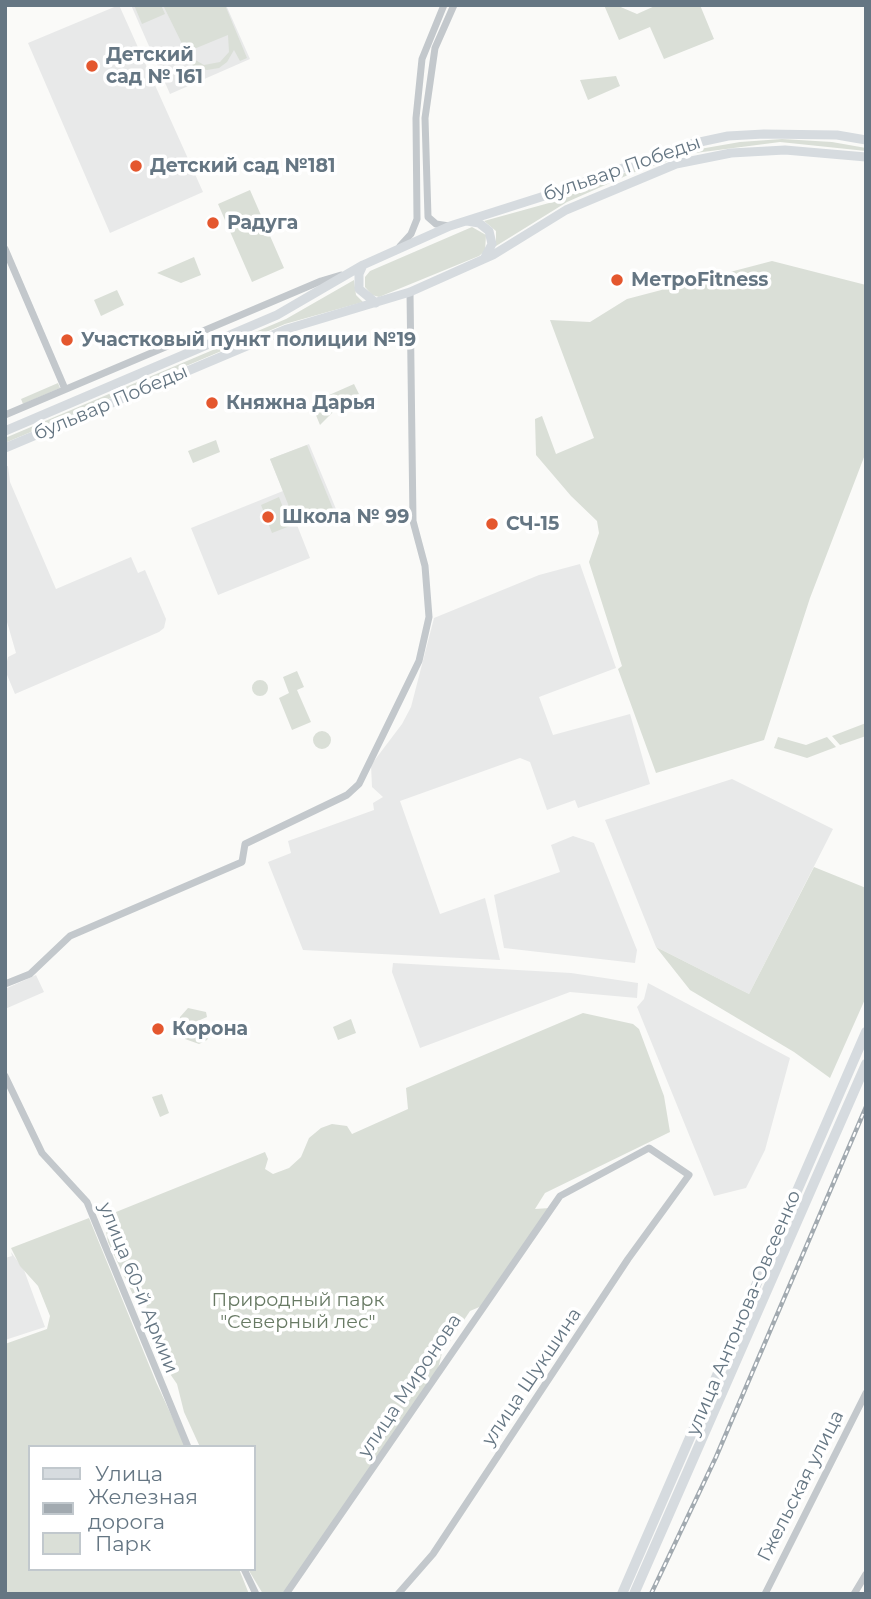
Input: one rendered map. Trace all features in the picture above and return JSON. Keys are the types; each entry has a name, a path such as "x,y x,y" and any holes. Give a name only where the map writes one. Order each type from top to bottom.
{"highway":[{"name":"улица Антонова-Овсеенко","path":"622,1594 866,1032"},
{"name":"улица Антонова-Овсеенко","path":"634,1594 866,1064"},
{"path":"753,1292 758,1298 764,1296"}],"main road":[{"name":"бульвар Победы","path":"5,430 277,316 363,265 450,226 560,191 685,145 728,136 764,134 837,135 866,140"},
{"name":"бульвар Победы","path":"5,448 287,329 410,292 483,260 566,210 676,164 731,153 785,150 866,157"},
{"path":"465,221 479,223 489,231 492,244 483,260"},
{"path":"363,265 359,274 359,289 376,303"}],"street":[{"path":"393,251 411,234 418,219 416,118 422,60 444,5"},
{"path":"450,226 436,224 428,217 425,118 435,48 454,5"},
{"path":"5,250 65,389"},
{"path":"5,415 321,281 348,273"},
{"path":"5,984 30,974 70,936 242,862 245,844 347,794 359,784 419,661 429,617 425,566 413,521 410,292"},
{"name":"улица 60-й Армии","path":"5,1076 42,1153 87,1202 187,1445"},
{"name":"улица Миронова","path":"286,1594 560,1196 649,1149 689,1175"},
{"name":"улица Шукшина","path":"398,1594 406,1581 433,1554 628,1259 689,1175"},
{"name":"Гжельская улица","path":"765,1594 866,1393"},
{"path":"245,1571 256,1594"},
{"path":"854,1594 862,1587 866,1574"}],"shaded area":[{"path":"119,5 203,192 110,233 28,43"},
{"path":"131,5 226,5 250,59 170,94"},
{"name":"Школа № 99","path":"309,444 336,509 297,525 310,558 218,595 191,528 283,491 270,459"},
{"path":"8,466 10,482 56,589 131,557 138,573 145,570 166,619 164,628 159,632 15,694 5,670 8,657 16,653 5,615 5,467"},
{"path":"580,564 616,668 539,697 553,735 630,714 650,784 578,808 575,800 547,810 530,762 520,758 400,801 440,914 485,898 500,960 303,950 268,862 291,853 288,841 374,810 373,803 383,797 372,787 371,765 402,724 411,707 434,618 539,575"},
{"path":"732,779 833,829 749,994 656,947 605,820"},
{"path":"573,836 594,843 637,950 635,963 504,948 494,895 560,872 551,845"},
{"path":"393,963 571,973 638,983 637,998 570,992 420,1048 392,972"},
{"path":"36,975 44,992 5,1009 5,989"},
{"path":"648,983 790,1058 765,1150 746,1188 714,1196 637,1007 644,999"},
{"path":"11,1252 24,1270 45,1327 5,1340 5,1258 12,1256"}],"green space":[{"path":"134,5 161,5 165,14 142,24"},
{"path":"163,5 225,5 247,58 240,61 234,50 227,62 219,68 207,70 193,66","holes":["228,35 229,52 220,62 204,65 192,58 189,51"]},
{"path":"604,5 616,5 637,14 657,5 700,5 714,39 664,59 650,27 619,40"},
{"path":"616,76 620,86 588,100 580,80"},
{"path":"782,139 832,142 866,148 866,151 780,142 695,153 637,171 567,202 496,246 496,231 484,221 549,203 636,168 694,150 740,142"},
{"path":"250,190 284,268 252,282 218,204"},
{"path":"472,227 486,235 485,251 479,256 379,297 372,295 365,287 365,277 370,271"},
{"path":"194,257 201,275 181,283 157,273"},
{"path":"772,261 866,285 866,452 810,598 764,740 656,773 618,669 622,666 589,562 599,533 597,521 571,496 536,455 535,419 542,416 556,454 594,438 550,320 590,322 627,299"},
{"path":"354,280 356,295 363,302 285,324 5,443 5,438 286,319"},
{"path":"117,290 124,305 101,316 94,300"},
{"path":"58,383 60,388 23,404 21,399"},
{"path":"354,384 359,394 344,401 320,425 311,403"},
{"path":"216,440 220,452 193,463 188,451"},
{"path":"307,445 333,509 296,524 270,459"},
{"path":"279,497 290,526 272,533 261,505"},
{"path":"297,671 304,687 297,690 311,722 292,730 279,698 289,693 283,677"},
{"path":"260,680 266,682 266,694 260,696 254,694 252,688 254,682"},
{"path":"866,723 866,736 840,745 832,736"},
{"path":"322,731 328,734 331,740 328,746 322,749 316,746 313,740 316,734"},
{"path":"778,737 806,745 827,737 836,747 807,758 774,748"},
{"path":"814,867 866,888 866,997 830,1078 794,1052 690,990 656,947 749,994"},
{"path":"188,1008 206,1012 207,1017 179,1029 180,1017"},
{"name":"Природный парк \"Северный лес\"","path":"583,1013 633,1024 639,1029 664,1096 670,1132 545,1193 535,1209 550,1208 484,1305 470,1311 442,1353 436,1377 286,1594 263,1594 249,1571 256,1571 256,1445 199,1445 184,1412 177,1384 166,1368 171,1365 168,1357 160,1361 144,1323 147,1304 135,1299 108,1242 105,1226 113,1219 111,1214 265,1152 268,1159 265,1169 273,1174 289,1168 301,1157 309,1138 321,1128 332,1124 347,1126 352,1134 408,1109 406,1088"},
{"path":"351,1019 356,1033 338,1040 333,1027"},
{"path":"209,1022 214,1028 207,1040 199,1044 185,1039 185,1032"},
{"path":"162,1094 169,1113 160,1117 152,1097"},
{"path":"89,1218 156,1382 185,1445 28,1445 28,1571 240,1571 249,1594 5,1594 5,1344 47,1329 50,1316 38,1286 20,1266 11,1248"}],"railway":[{"path":"651,1594 716,1457 866,1107"}],"place":[{"name":"Детский сад № 161","path":"92,66"},
{"name":"Детский сад №181","path":"136,166"},
{"name":"Радуга","path":"213,223"},
{"name":"МетроFitness","path":"617,280"},
{"name":"Участковый пункт полиции №19","path":"67,340"},
{"name":"Княжна Дарья","path":"212,403"},
{"name":"Школа № 99","path":"268,517"},
{"name":"СЧ-15","path":"492,524"},
{"name":"Корона","path":"158,1029"}]}
